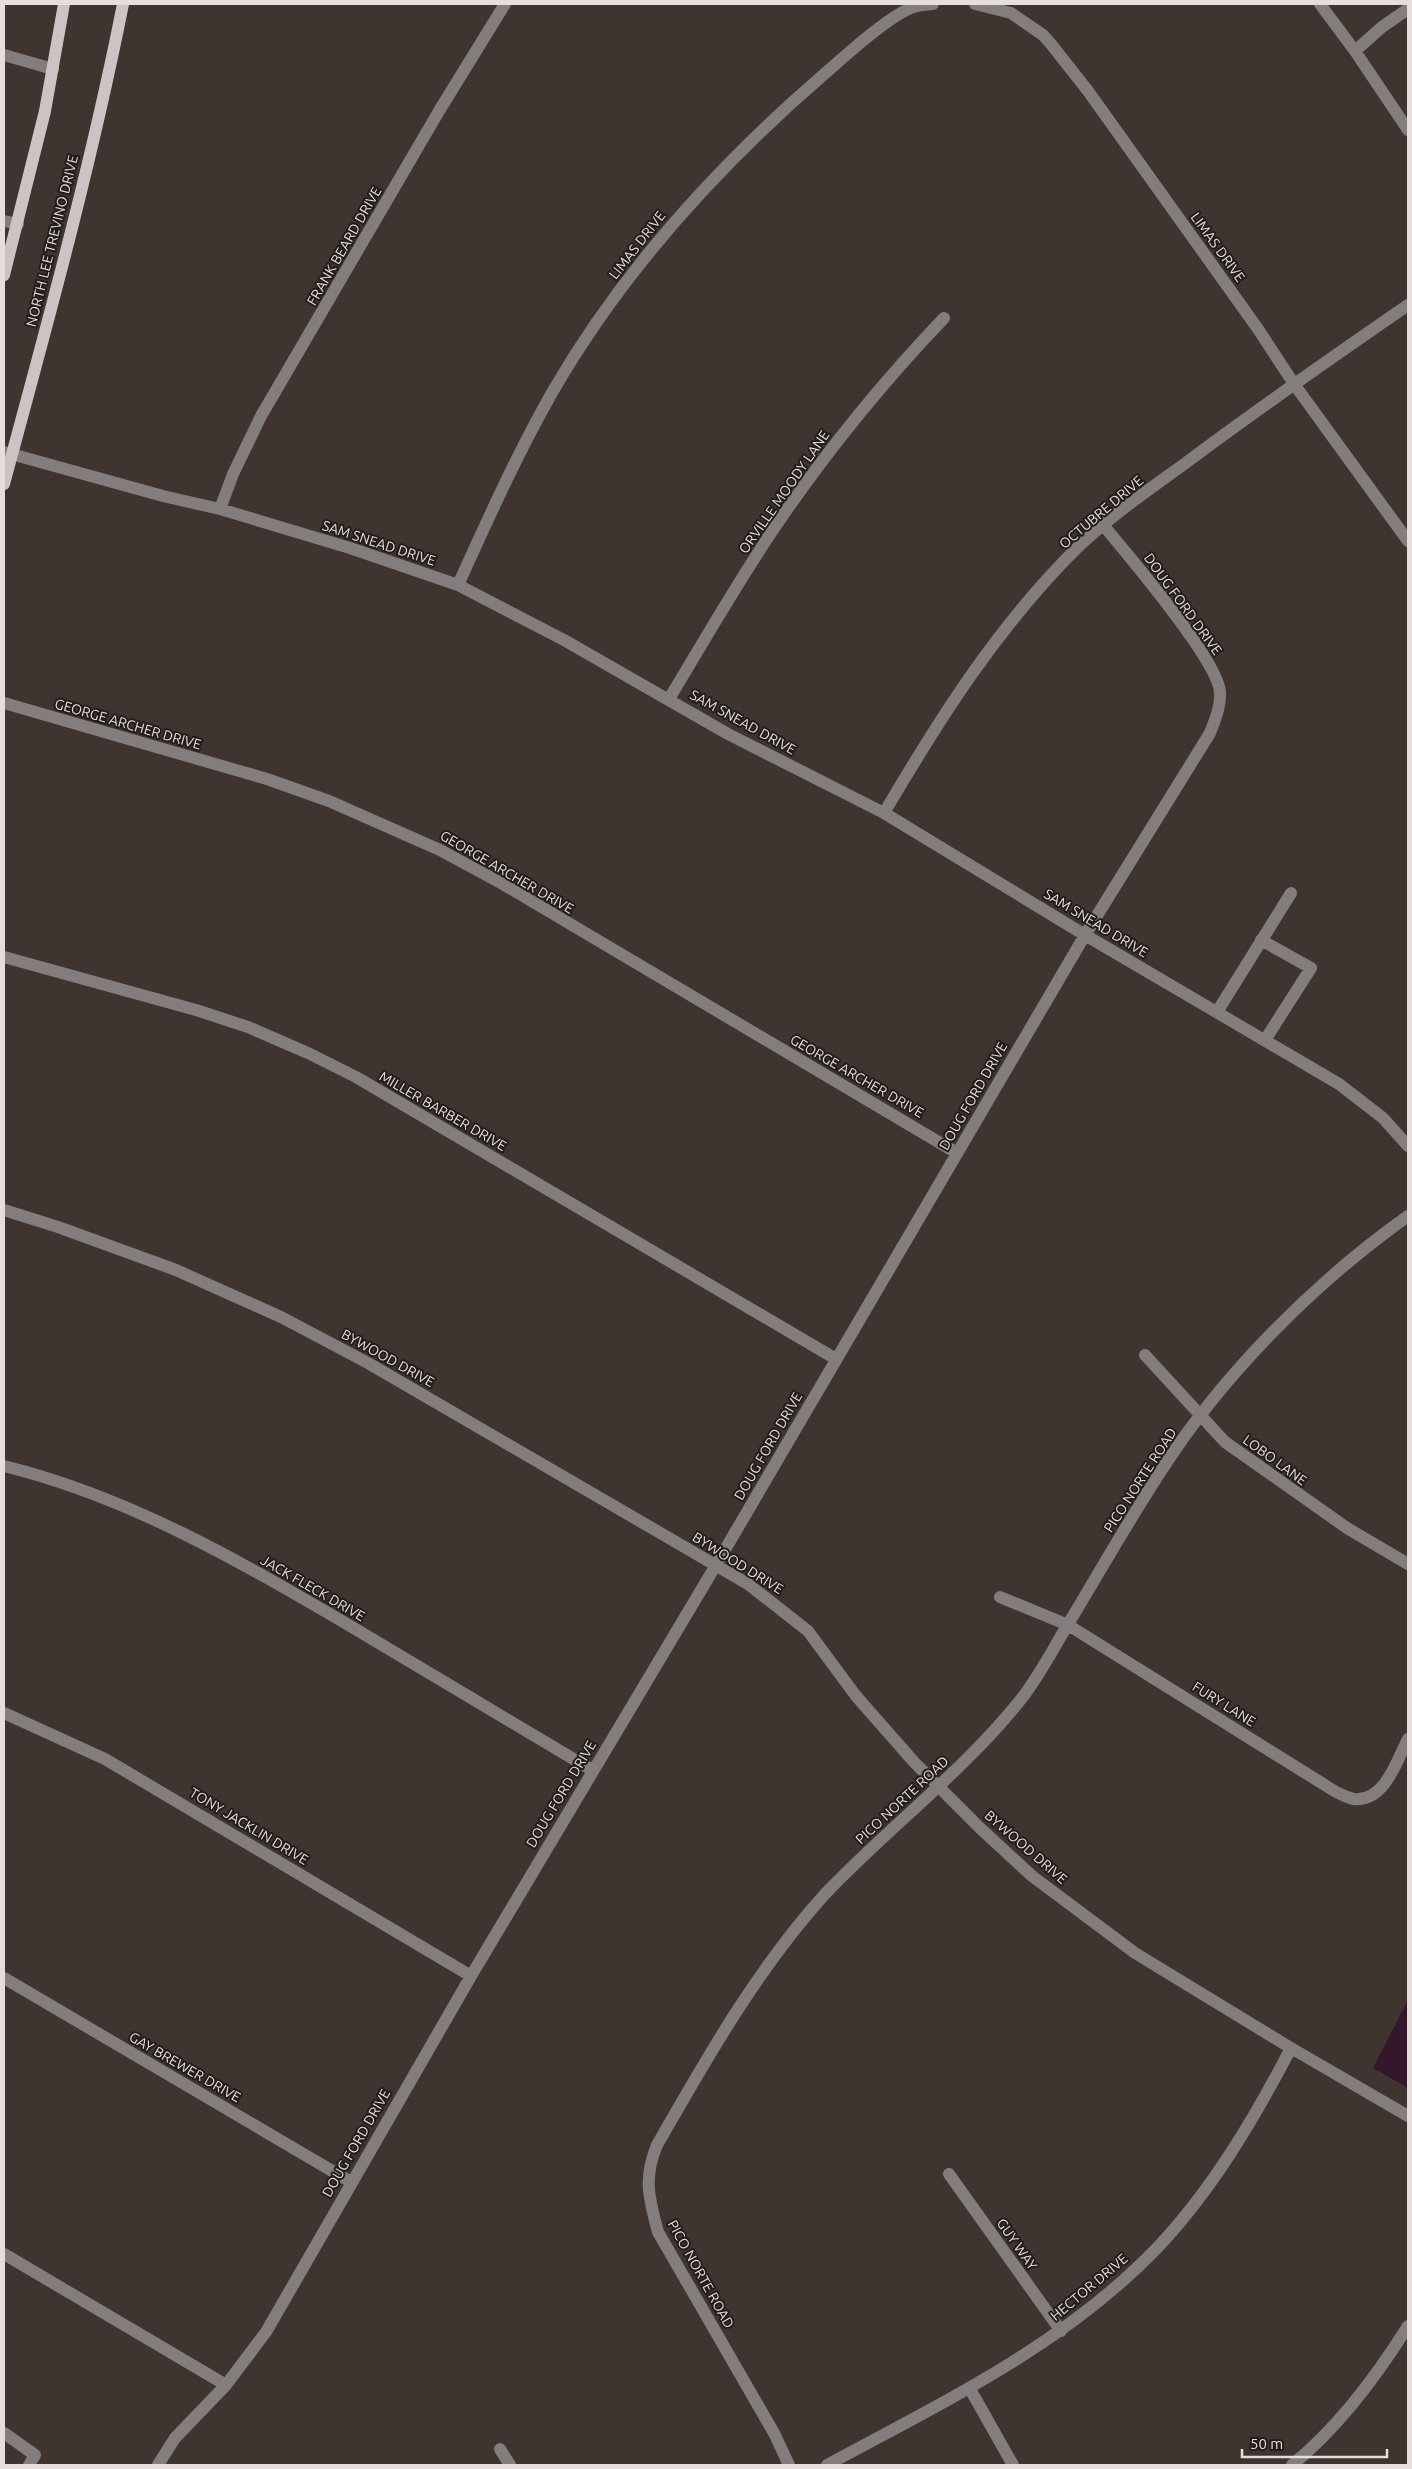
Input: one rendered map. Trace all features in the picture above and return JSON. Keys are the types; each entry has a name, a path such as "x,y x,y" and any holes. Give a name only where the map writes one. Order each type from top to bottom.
{"main road":[{"path":"4,275 18,224 53,69 64,4"},
{"name":"NORTH LEE TREVINO DRIVE","path":"4,484 8,453 71,235 123,4"}],"street":[{"name":"FRANK BEARD DRIVE","path":"220,508 237,465 261,416 439,111 505,4"},
{"name":"LIMAS DRIVE","path":"458,585 525,442 554,390 599,319 646,255 729,162 782,111 899,14 910,8 933,4"},
{"name":"LIMAS DRIVE","path":"976,4 1011,13 1043,35 1051,44 1088,91 1258,329 1294,384 1408,541"},
{"path":"1320,4 1355,51 1408,130"},
{"path":"1355,51 1382,27 1408,9"},
{"path":"4,55 53,69"},
{"path":"4,221 18,224"},
{"name":"OCTUBRE DRIVE","path":"884,812 936,725 997,638 1078,548 1161,481 1294,384 1408,305"},
{"name":"ORVILLE MOODY LANE","path":"669,698 774,527 809,478 864,407 944,318"},
{"name":"SAM SNEAD DRIVE","path":"8,453 163,496 220,508 350,548 458,585 564,640 669,698 728,734 884,812 1085,935 1266,1040 1364,1102 1406,1140"},
{"name":"DOUG FORD DRIVE","path":"158,2465 182,2431 226,2385 266,2332 351,2182 592,1770 716,1565 1085,935 1210,732 1218,710 1220,692 1212,669 1194,642 1104,526"},
{"name":"GEORGE ARCHER DRIVE","path":"4,703 267,779 329,801 423,841 501,883 958,1152"},
{"path":"1217,1012 1291,893"},
{"path":"1261,940 1311,968 1266,1040"},
{"name":"MILLER BARBER DRIVE","path":"4,957 196,1010 248,1027 308,1053 356,1077 836,1359"},
{"name":"BYWOOD DRIVE","path":"4,1210 58,1227 159,1264 238,1296 281,1317 368,1363 716,1565 764,1595 808,1631 861,1702 914,1762 980,1828 1032,1876 1135,1953 1291,2048 1408,2116"},
{"name":"PICO NORTE ROAD","path":"789,2465 774,2433 658,2232 648,2195 651,2160 657,2145 713,2048 758,1978 793,1932 849,1870 940,1786 1001,1724 1024,1696 1050,1658 1162,1469 1201,1415 1231,1379 1320,1287 1353,1258 1408,1216"},
{"name":"LOBO LANE","path":"1145,1355 1225,1442 1347,1528 1408,1564"},
{"name":"JACK FLECK DRIVE","path":"4,1466 74,1485 193,1536 289,1590 592,1770"},
{"name":"FURY LANE","path":"1000,1597 1068,1625 1336,1792 1355,1799 1373,1795 1384,1786 1408,1739"},
{"name":"TONY JACKLIN DRIVE","path":"4,1714 105,1759 471,1976"},
{"name":"GAY BREWER DRIVE","path":"4,1978 351,2182"},
{"name":"HECTOR DRIVE","path":"827,2465 970,2389 1060,2331 1118,2284 1157,2248 1198,2200 1243,2134 1291,2048"},
{"name":"GUY WAY","path":"949,2174 1060,2331"},
{"path":"4,2254 226,2385"},
{"path":"1292,2465 1343,2415 1377,2374 1408,2326"},
{"path":"970,2389 1013,2465"},
{"path":"4,2434 35,2455 29,2465"},
{"path":"500,2449 510,2465"}],"shaded area":[{"path":"1408,2000 1408,2088 1373,2068"}]}
